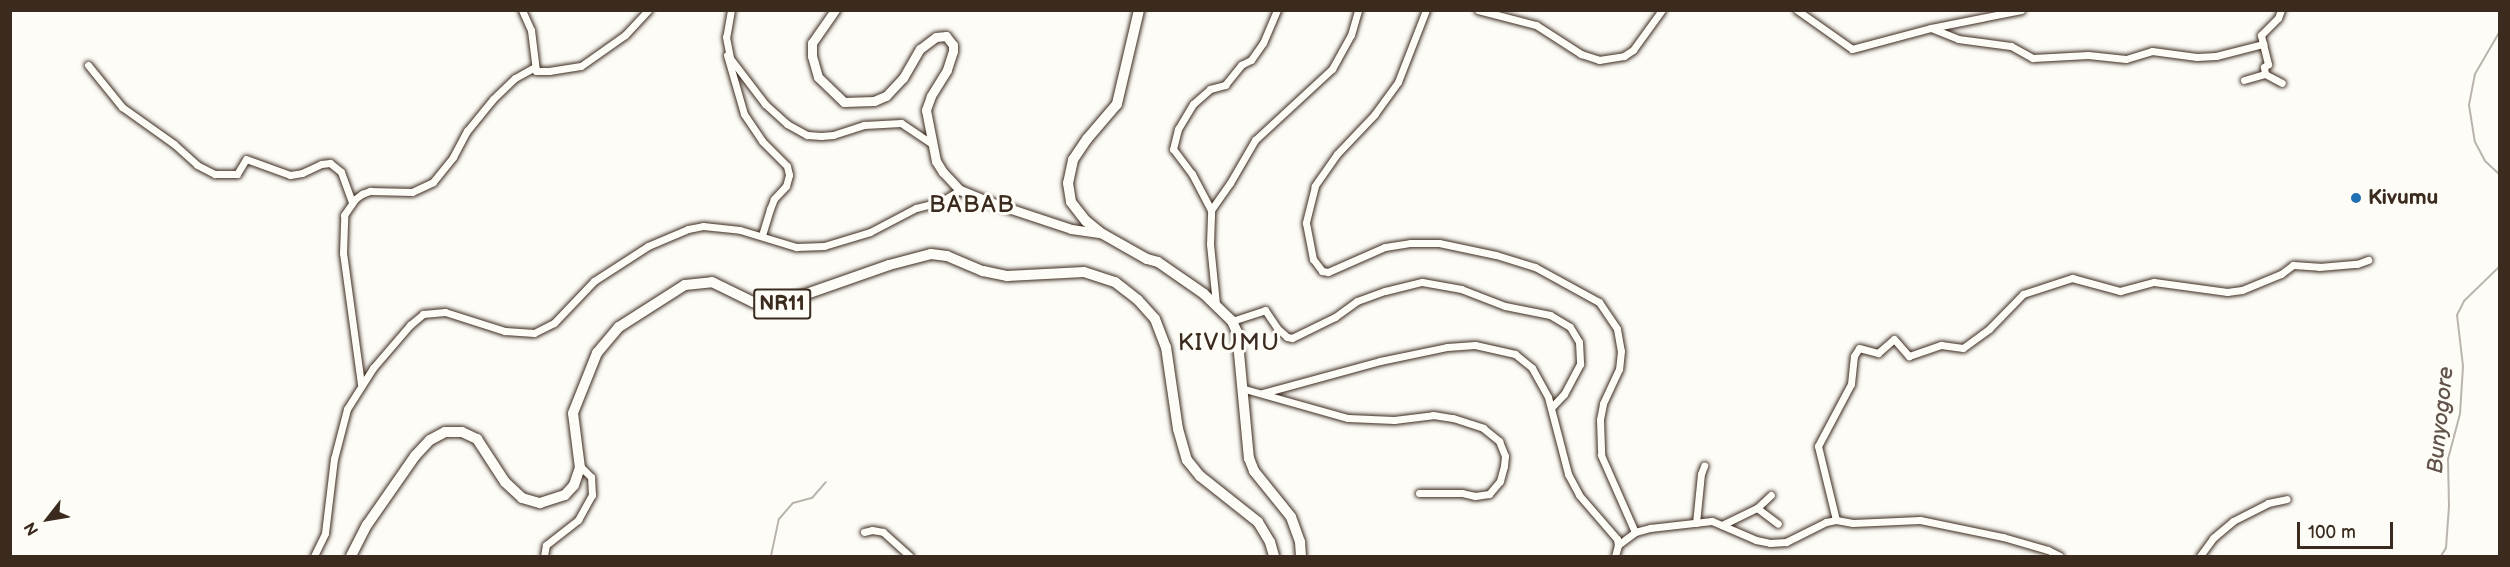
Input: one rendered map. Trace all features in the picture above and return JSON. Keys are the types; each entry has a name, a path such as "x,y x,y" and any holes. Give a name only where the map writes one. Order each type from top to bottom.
{"highway":[{"path":"1139,10 1117,104 1080,148 1070,170 1071,202 1086,221 1147,259 1158,262 1216,304 1232,321 1237,332 1249,458 1254,471 1291,517 1300,542 1301,556"},
{"name":"NR11","path":"580,466 573,413 597,353 619,327 685,285 712,282 753,302 775,306 889,266 931,254 947,256 982,272 1007,276 1084,272 1106,278 1124,288 1155,319 1166,347 1178,429 1187,460 1200,476 1258,522 1270,542 1274,556"},
{"path":"351,556 367,525 415,456 430,440 445,432 462,432 477,439 512,490 532,502 552,501 565,495 578,477 580,466"}],"main road":[{"path":"835,10 812,43 812,56 818,77 844,102 874,101 886,96 903,78 920,49 941,35 949,39 953,51 947,70 931,96 926,110 936,161 943,172 960,190 987,201 1071,229 1101,232"}],"street":[{"path":"522,10 531,30 536,71 581,66 625,35 632,24 648,10"},
{"path":"731,10 727,51 729,66 744,114 762,141 787,166 789,176 786,186 774,199 762,236"},
{"path":"1216,304 1210,244 1211,210 1192,174 1173,149 1178,129 1193,104 1210,89 1225,85 1241,65 1251,60 1263,43 1277,10"},
{"path":"1211,210 1261,134 1332,69 1350,35 1358,10"},
{"path":"1426,10 1398,82 1375,114 1337,154 1315,186 1306,223 1313,259 1322,271 1328,272 1385,247 1410,243 1439,243 1496,255 1535,267 1599,302 1617,329 1621,351 1619,369 1603,404 1600,420 1601,455 1635,532"},
{"path":"1478,10 1536,25 1581,54 1599,60 1624,56 1633,50 1662,10"},
{"path":"1797,10 1852,49 1931,28 2021,10"},
{"path":"2265,74 2264,67 2268,63 2261,35 2278,18 2281,10"},
{"path":"1931,28 1958,39 2011,46 2033,58 2088,55 2126,58 2152,51 2197,57 2216,56 2262,44"},
{"path":"727,51 765,104 798,131 807,135 833,135 864,125 901,123 932,144"},
{"path":"88,64 105,89 122,107 174,144 197,165 215,174 237,174 246,159 290,175 330,163 341,172 352,202"},
{"path":"361,384 342,243 344,215 352,202 370,191 412,192 433,182 453,157 467,130 493,99 515,78 535,67"},
{"path":"2244,81 2265,74 2282,83"},
{"path":"314,556 325,533 334,459 344,417 361,384 410,325 423,314 445,312 505,331 534,333 554,323 594,281 663,238 703,226 740,230 796,247 824,246 870,232 916,208 940,202 960,190"},
{"path":"1836,520 1818,446 1851,384 1854,356 1859,348 1878,353 1894,339 1909,356 1941,345 1963,348 1989,329 2023,294 2072,278 2120,291 2154,282 2227,292 2242,290 2281,274 2293,265 2319,267 2356,264 2368,260"},
{"path":"1232,321 1265,310 1277,328 1287,337 1292,338 1335,317 1357,301 1386,291 1422,282 1461,289 1505,306 1550,315 1570,327 1580,342 1580,364 1564,394 1552,407"},
{"path":"1263,393 1380,361 1475,345 1504,350 1522,360 1541,382 1552,407 1560,449 1573,485 1618,545"},
{"path":"1241,388 1348,418 1394,420 1433,416 1453,418 1483,428 1499,441 1505,456 1504,466 1500,481 1490,494 1475,496 1462,493 1419,493"},
{"path":"544,556 546,545 578,520 592,495 594,483 580,466"},
{"path":"1696,523 1701,474 1704,466"},
{"path":"1722,525 1756,508 1771,495"},
{"path":"2200,556 2213,537 2233,521 2272,501 2287,499"},
{"path":"1756,508 1778,524"},
{"path":"1615,556 1618,545 1635,532 1712,521 1770,543 1792,540 1826,522 1836,520 1853,523 1932,521 2049,550 2060,556"},
{"path":"864,532 872,530 883,532 910,556"}],"waterway":[{"name":"Bunyogore","path":"2500,31 2475,74 2469,105 2475,142 2485,161 2500,175"},
{"name":"Bunyogore","path":"2441,556 2446,548 2449,506 2448,459 2460,414 2463,366 2457,315 2464,301 2500,266"},
{"path":"771,556 779,519 793,503 812,498 826,482"}],"place":[{"name":"Kivumu","path":"2356,198"}],"district":[{"name":"BABAB","path":"972,205"},
{"name":"KIVUMU","path":"1229,343"}]}
